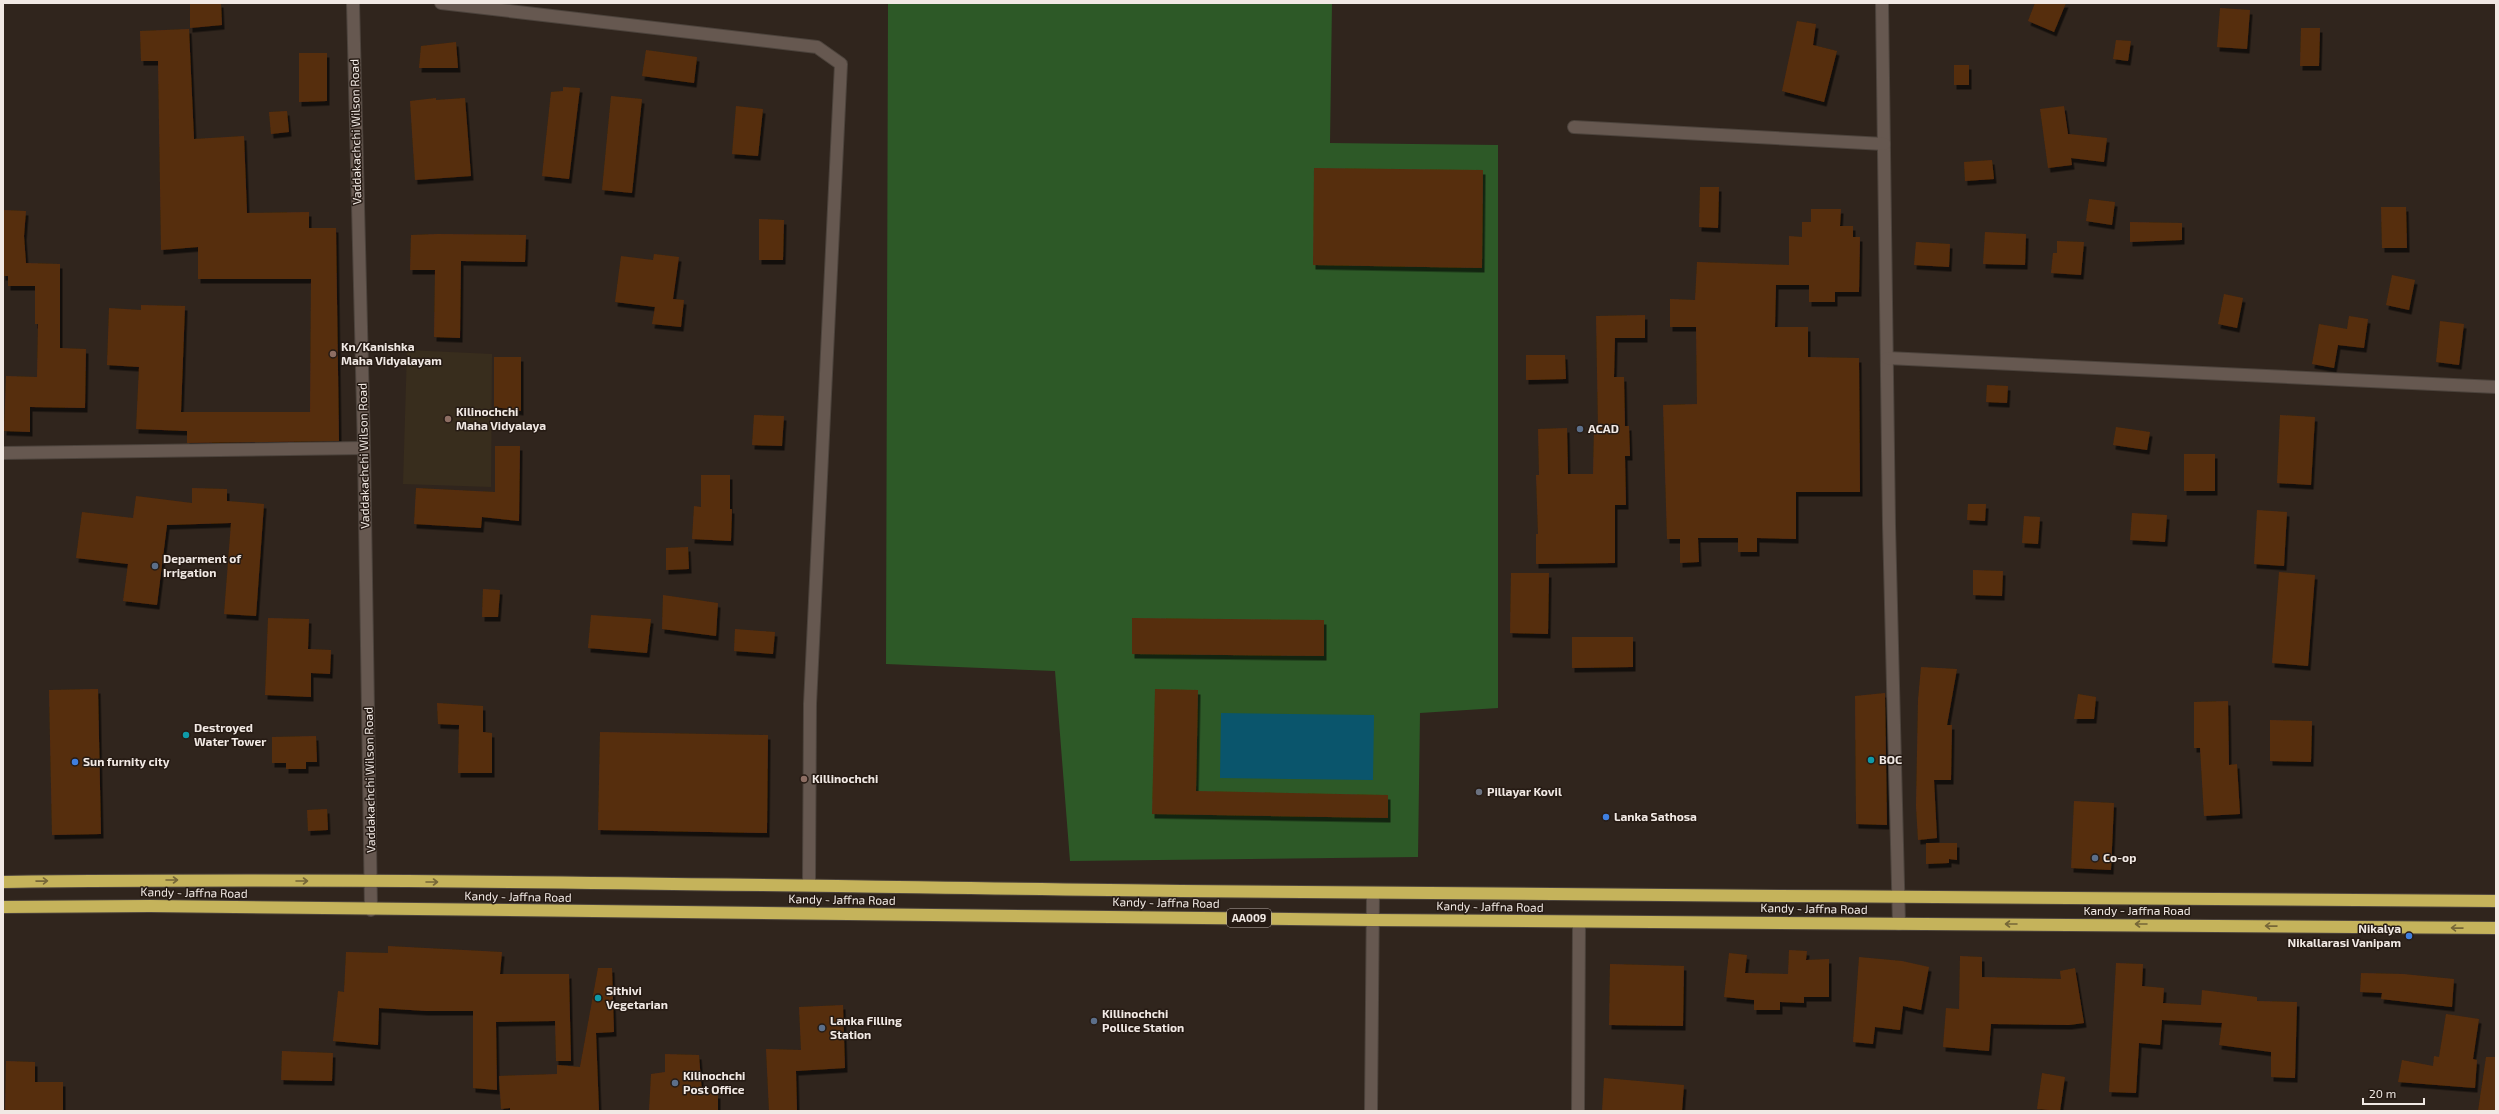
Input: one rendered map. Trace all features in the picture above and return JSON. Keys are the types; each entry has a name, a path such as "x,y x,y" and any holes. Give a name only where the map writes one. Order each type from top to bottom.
{"highway":[{"name":"Kandy - Jaffna Road","path":"3,882 150,880 809,884 1373,893 1899,898 2197,898 2496,901"},
{"name":"Kandy - Jaffna Road","path":"3,907 150,906 371,910 1579,922 2189,924 2496,928"}],"street":[{"name":"Vaddakachchi Wilson Road","path":"353,3 364,448 371,910"},
{"path":"441,3 817,46 841,64 810,704 809,884"},
{"path":"1882,3 1887,358 1899,924"},
{"path":"1574,127 1884,144"},
{"path":"1887,358 2496,387"},
{"path":"3,452 364,448"},
{"path":"1371,1111 1373,893"},
{"path":"1578,1111 1579,922"}],"shaded area":[{"name":"Kilinochchi Maha Vidyalaya","path":"407,350 492,354 491,487 403,484"}],"green space":[{"path":"888,3 1332,3 1330,143 1498,145 1498,708 1420,713 1418,857 1070,861 1055,671 886,664"}],"water":[{"path":"1221,713 1374,715 1373,780 1220,778"}],"building":[{"path":"190,3 221,3 222,25 190,28"},
{"path":"2035,3 2066,3 2054,32 2028,21"},
{"path":"2220,8 2250,10 2247,49 2217,47"},
{"path":"1797,21 1816,24 1813,45 1837,51 1824,102 1782,91"},
{"path":"2301,28 2320,28 2319,66 2300,66"},
{"path":"189,29 194,139 244,136 247,213 309,212 309,228 336,228 339,441 187,443 187,431 136,429 139,367 107,365 109,308 141,310 141,305 185,306 181,412 310,412 311,279 198,279 198,247 161,250 158,61 141,61 140,31"},
{"path":"2116,40 2131,41 2128,61 2113,59"},
{"path":"456,42 458,68 419,68 421,46"},
{"path":"646,50 697,57 694,83 642,76"},
{"path":"299,53 327,53 327,101 299,102"},
{"path":"1954,65 1969,65 1969,85 1954,85"},
{"path":"563,87 580,88 569,179 542,176 551,92 563,91"},
{"path":"611,96 642,99 632,193 602,190"},
{"path":"436,98 436,100 465,98 471,176 415,180 410,101"},
{"path":"736,106 763,109 758,156 732,154"},
{"path":"2064,106 2068,134 2107,138 2104,162 2071,158 2072,165 2048,168 2040,109"},
{"path":"287,111 289,132 271,134 269,112"},
{"path":"1992,160 1994,179 1965,181 1964,162"},
{"path":"1314,168 1483,170 1482,268 1313,265"},
{"path":"1700,187 1719,187 1718,228 1699,227"},
{"path":"2089,199 2115,202 2112,225 2086,221"},
{"path":"2381,207 2406,207 2407,248 2382,248"},
{"path":"1811,209 1841,209 1840,226 1853,226 1853,237 1860,237 1859,292 1835,292 1835,302 1809,302 1809,285 1776,285 1775,327 1808,327 1808,357 1859,358 1860,492 1796,492 1796,539 1757,538 1757,552 1738,552 1738,538 1698,538 1699,562 1680,563 1680,539 1667,539 1663,405 1697,404 1696,327 1670,327 1670,299 1695,300 1697,262 1789,265 1789,236 1802,237 1802,222 1811,222"},
{"path":"3,210 26,211 24,236 26,263 60,264 60,348 86,349 85,408 30,407 30,432 4,431 6,376 37,377 38,324 35,324 35,286 8,286 8,276 3,276"},
{"path":"759,219 784,220 783,260 759,260"},
{"path":"2130,222 2182,223 2182,240 2130,242"},
{"path":"1985,232 2026,234 2025,265 1983,264"},
{"path":"411,235 526,235 525,262 461,261 460,338 434,337 435,270 410,270"},
{"path":"2057,241 2084,242 2081,275 2051,273 2053,253 2057,253"},
{"path":"1916,242 1950,244 1949,267 1914,265"},
{"path":"654,254 679,257 673,299 684,300 681,327 652,324 655,307 615,302 621,256 653,260"},
{"path":"2392,275 2415,280 2409,310 2386,305"},
{"path":"2224,294 2243,298 2237,328 2218,324"},
{"path":"1645,315 1645,338 1615,338 1614,377 1624,377 1625,426 1629,426 1630,456 1625,456 1626,505 1615,505 1615,563 1536,564 1536,534 1538,534 1536,475 1539,475 1538,429 1567,428 1568,474 1593,474 1594,427 1598,427 1596,316"},
{"path":"2349,316 2368,319 2364,348 2338,345 2334,368 2312,364 2319,324 2347,329"},
{"path":"2440,321 2464,324 2459,365 2436,362"},
{"path":"1526,355 1565,355 1566,379 1526,380"},
{"path":"494,357 521,357 521,411 494,407"},
{"path":"1987,385 2008,386 2007,403 1986,402"},
{"path":"754,415 784,416 782,446 752,445"},
{"path":"2280,415 2315,417 2311,485 2277,483"},
{"path":"2116,427 2150,432 2147,450 2113,445"},
{"path":"495,446 520,446 519,521 482,517 481,528 414,524 416,488 495,492"},
{"path":"2184,454 2215,454 2215,491 2184,491"},
{"path":"701,475 730,475 730,509 732,509 731,541 692,539 694,506 701,507"},
{"path":"192,488 227,489 227,501 264,504 256,616 224,614 231,523 167,525 157,605 123,601 128,564 76,558 82,512 133,518 136,496 192,503"},
{"path":"1968,504 1986,504 1985,521 1967,520"},
{"path":"2257,510 2287,512 2284,566 2254,564"},
{"path":"2132,513 2167,515 2165,542 2130,540"},
{"path":"2024,516 2040,517 2038,544 2022,543"},
{"path":"688,547 689,569 666,570 666,548"},
{"path":"1973,570 2003,571 2002,596 1973,595"},
{"path":"2279,572 2315,575 2308,666 2272,663"},
{"path":"1511,573 1549,573 1548,634 1510,633"},
{"path":"483,589 500,590 498,617 482,617"},
{"path":"663,595 718,603 716,636 662,629"},
{"path":"591,615 651,619 647,653 588,648"},
{"path":"268,618 309,619 308,649 331,650 330,674 311,673 311,697 265,695"},
{"path":"1132,618 1324,620 1324,656 1132,654"},
{"path":"735,629 775,632 773,654 734,651"},
{"path":"1572,637 1633,637 1633,667 1572,668"},
{"path":"1921,667 1957,669 1947,725 1952,725 1951,780 1934,780 1937,838 1918,840 1916,806 1918,700"},
{"name":"Sun furnity city","path":"98,689 101,834 52,835 49,690"},
{"path":"1155,689 1198,690 1196,791 1388,795 1388,818 1152,814"},
{"name":"BOC","path":"1885,693 1887,825 1856,824 1855,696"},
{"path":"2078,694 2096,697 2094,719 2074,719"},
{"path":"2228,701 2229,765 2237,764 2240,814 2204,816 2200,748 2194,748 2194,702"},
{"path":"437,703 483,706 483,732 492,733 492,773 458,773 459,725 438,724"},
{"path":"2270,720 2312,721 2311,762 2270,761"},
{"path":"600,732 768,735 767,833 598,830"},
{"path":"316,736 317,762 306,762 306,769 286,769 286,763 272,763 272,737"},
{"path":"2074,801 2114,803 2111,870 2071,868"},
{"path":"327,809 328,830 308,831 307,810"},
{"path":"1926,843 1957,843 1957,860 1949,859 1949,863 1926,864"},
{"path":"388,946 502,952 500,974 569,974 571,1061 556,1061 555,1021 496,1022 497,1090 473,1088 473,1011 426,1011 379,1008 378,1045 333,1041 338,991 344,992 346,952 388,953"},
{"path":"1789,950 1807,951 1806,960 1829,959 1829,997 1804,997 1804,1003 1780,1002 1780,1010 1754,1010 1754,1000 1724,997 1729,953 1747,955 1745,973 1788,974"},
{"path":"1960,956 1982,957 1982,977 2061,979 2060,971 2075,968 2084,1023 2069,1025 1991,1024 1989,1051 1943,1047 1946,1008 1959,1009"},
{"path":"1859,957 1902,961 1929,967 1921,1010 1903,1006 1900,1030 1875,1027 1873,1044 1853,1042"},
{"path":"2116,963 2143,964 2142,986 2164,988 2163,1003 2201,1005 2202,990 2257,997 2257,1001 2297,1002 2295,1078 2271,1077 2271,1052 2219,1045 2222,1023 2162,1020 2160,1045 2139,1043 2136,1093 2109,1092"},
{"path":"1610,964 1684,966 1683,1026 1609,1025"},
{"path":"598,968 612,968 614,1032 596,1033 599,1111 510,1111 510,1108 501,1109 499,1076 557,1074 557,1065 580,1067"},
{"path":"2361,973 2403,974 2454,979 2452,1007 2381,999 2382,993 2360,992"},
{"name":"Lanka Filling Station","path":"843,1005 845,1068 796,1071 797,1111 769,1111 766,1049 801,1050 799,1007"},
{"path":"2446,1014 2479,1019 2473,1059 2477,1060 2475,1088 2398,1082 2402,1060 2433,1066 2434,1056 2439,1057"},
{"path":"282,1051 333,1053 332,1081 281,1080"},
{"name":"Kilinochchi Post Office","path":"665,1054 699,1055 702,1093 718,1094 718,1111 649,1111 651,1074 665,1072"},
{"path":"2486,1057 2496,1057 2496,1111 2478,1111"},
{"path":"6,1061 35,1062 35,1082 63,1082 63,1111 5,1111"},
{"path":"2042,1073 2065,1077 2060,1111 2037,1109"},
{"path":"1604,1078 1684,1085 1682,1111 1602,1111"}],"place":[{"name":"Kn/Kanishka Maha Vidyalayam","path":"333,354"},
{"name":"Kilinochchi Maha Vidyalaya","path":"448,419"},
{"name":"ACAD","path":"1580,429"},
{"name":"Deparment of Irrigation","path":"155,566"},
{"name":"Destroyed Water Tower","path":"186,735"},
{"name":"BOC","path":"1871,760"},
{"name":"Sun furnity city","path":"75,762"},
{"name":"Killinochchi","path":"804,779"},
{"name":"Pillayar Kovil","path":"1479,792"},
{"name":"Lanka Sathosa","path":"1606,817"},
{"name":"Co-op","path":"2095,858"},
{"name":"Nikalya Nikallarasi Vanipam","path":"2409,936"},
{"name":"Sithivi Vegetarian","path":"598,998"},
{"name":"Killinochchi Pollice Station","path":"1094,1021"},
{"name":"Lanka Filling Station","path":"822,1028"},
{"name":"Kilinochchi Post Office","path":"675,1083"}]}
